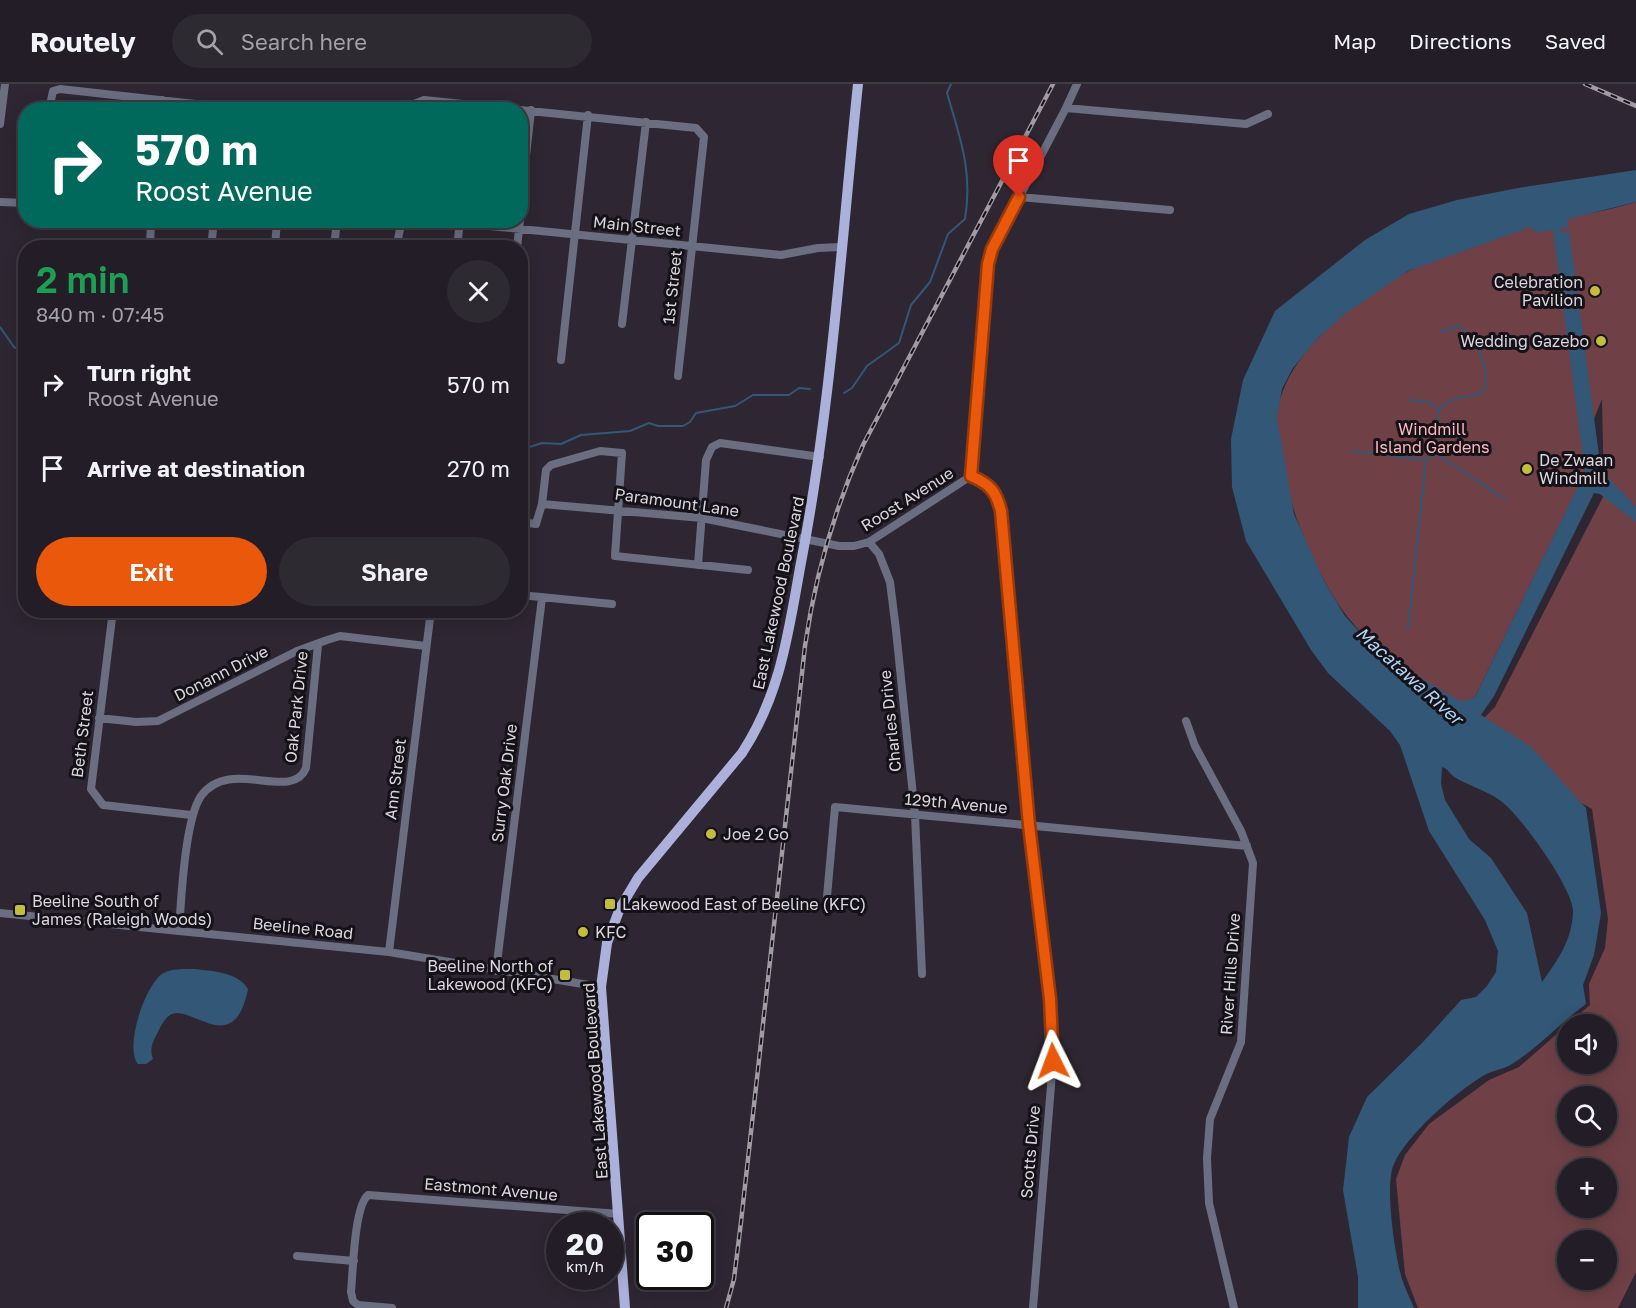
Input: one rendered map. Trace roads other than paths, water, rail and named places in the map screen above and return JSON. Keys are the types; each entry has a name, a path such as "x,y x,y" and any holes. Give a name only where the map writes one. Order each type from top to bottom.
{"main road":[{"name":"East Lakewood Boulevard","path":"618,1212 601,987 607,943 620,908 638,878 742,753 764,716 778,679 820,457 858,84"},
{"name":"East Lakewood Boulevard","path":"624,1290 625,1308"}],"street":[{"path":"0,124 5,84"},
{"name":"Roost Avenue","path":"806,539 839,546 869,542 971,476 988,264 992,249 1077,84"},
{"path":"50,102 53,91 60,89 176,102"},
{"path":"419,102 424,100 436,102"},
{"path":"1066,108 1246,124 1268,114"},
{"path":"528,138 531,110 588,114 646,122 622,324"},
{"path":"561,360 588,114"},
{"name":"1st Street","path":"646,122 696,128 704,137 678,376"},
{"path":"1019,197 1170,210"},
{"path":"0,202 18,203"},
{"name":"Main Street","path":"528,226 633,241 781,255 818,248 841,247"},
{"path":"698,565 706,460 712,447 720,443 820,457"},
{"path":"528,523 536,524 542,504 546,470 551,465 600,452 622,453 615,556 748,570"},
{"name":"Scotts Drive","path":"971,476 985,482 997,493 1001,511 1029,825 1050,999 1053,1061 1032,1308"},
{"name":"Paramount Lane","path":"542,504 702,518 806,539"},
{"name":"Charles Drive","path":"869,542 879,554 890,582 915,814 922,974"},
{"path":"528,596 612,604"},
{"name":"Surry Oak Drive","path":"496,971 542,598"},
{"name":"Beth Street","path":"112,618 91,789 95,798 103,805 191,815"},
{"name":"Ann Street","path":"389,952 430,618"},
{"name":"Donann Drive","path":"99,718 136,722 158,721 297,651 340,636 426,646"},
{"name":"Oak Park Drive","path":"179,931 191,815 201,797 218,780 227,778 293,782 303,776 306,768 318,645"},
{"name":"River Hills Drive","path":"1186,721 1196,747 1227,803 1247,846 1253,872 1241,1042 1210,1119 1206,1158 1209,1203 1234,1308"},
{"name":"129th Avenue","path":"826,908 835,807 1247,846"},
{"name":"Beeline Road","path":"0,914 389,952 601,987"},
{"name":"Eastmont Avenue","path":"354,1261 363,1200 372,1194 593,1212"},
{"path":"297,1256 354,1261 351,1292 353,1301 358,1305 392,1308"}],"water":[{"name":"Macatawa River","path":"1636,170 1636,202 1568,219 1568,227 1560,229 1561,233 1569,231 1601,470 1636,507 1636,522 1600,494 1594,493 1494,696 1481,715 1530,746 1586,808 1601,913 1594,955 1583,985 1586,1004 1574,1014 1557,1014 1557,1028 1509,1066 1486,1074 1459,1093 1430,1118 1406,1145 1392,1170 1390,1194 1397,1256 1402,1279 1414,1308 1358,1308 1358,1277 1343,1190 1349,1137 1367,1097 1423,1042 1461,1000 1476,997 1487,986 1496,972 1498,951 1485,920 1429,831 1400,745 1390,731 1328,673 1311,650 1246,541 1232,487 1231,439 1243,380 1275,311 1365,240 1409,214 1457,200","holes":["1530,227 1537,233 1553,231 1585,472 1475,697 1462,702 1397,664 1365,638 1345,616 1324,581 1294,514 1277,417 1282,389 1293,368 1318,338 1345,314 1408,271","1442,767 1456,778 1496,797 1510,809 1556,870 1565,887 1573,912 1570,932 1559,958 1542,982 1527,913 1491,858 1469,839 1445,800 1441,784"]},
{"path":"194,969 224,973 244,983 248,989 242,1010 233,1021 223,1025 212,1024 180,1013 172,1014 167,1017 153,1042 151,1052 153,1059 146,1064 138,1064 134,1056 133,1044 138,1017 149,991 166,972"}],"waterway":[{"path":"844,393 852,388 867,366 899,343 911,305 930,282 948,234 965,219 966,170 961,140 947,93 951,84"},
{"path":"1435,452 1439,410 1448,402 1476,395 1486,385 1486,374 1481,356 1469,335 1458,326 1440,332"},
{"path":"0,327 14,347 18,349"},
{"path":"528,447 542,443 561,444 581,435 630,431 649,423 658,426 683,426 690,422 696,413 735,406 753,395 789,395 799,388 810,389"},
{"path":"1410,400 1429,402 1439,410"},
{"path":"1352,451 1426,460"},
{"path":"1408,629 1426,460 1435,453 1505,499"}],"railway":[{"path":"726,1308 734,1279 741,1222 805,646 820,569 843,494 863,445 1053,84"},
{"path":"1585,84 1636,106"}],"place":[{"name":"Celebration Pavilion","path":"1595,291"},
{"name":"Wedding Gazebo","path":"1601,341"},
{"name":"De Zwaan Windmill","path":"1527,469"},
{"name":"Joe 2 Go","path":"711,834"},
{"name":"Lakewood East of Beeline (KFC)","path":"610,904"},
{"name":"Beeline South of James (Raleigh Woods)","path":"20,910"},
{"name":"KFC","path":"583,932"},
{"name":"Beeline North of Lakewood (KFC)","path":"565,975"}],"park label":[{"name":"Windmill Island Gardens","path":"1432,438"}]}
